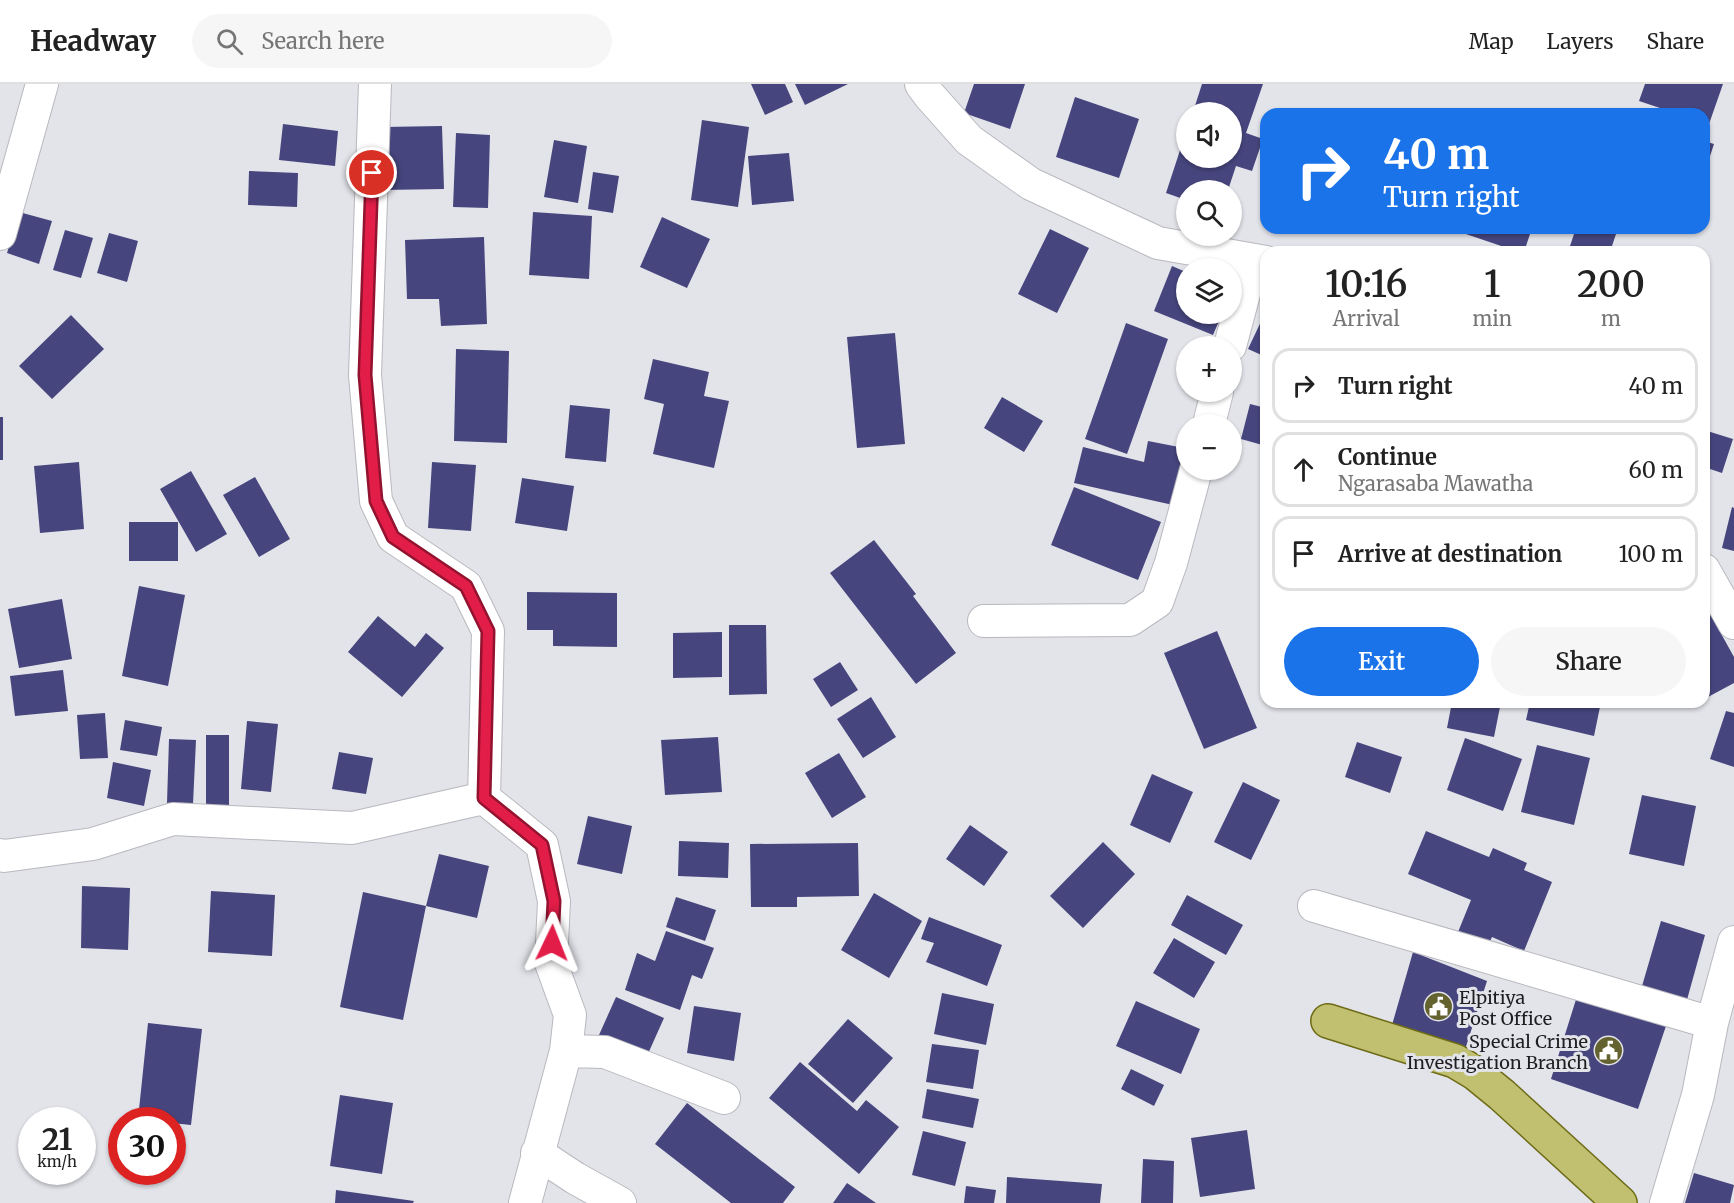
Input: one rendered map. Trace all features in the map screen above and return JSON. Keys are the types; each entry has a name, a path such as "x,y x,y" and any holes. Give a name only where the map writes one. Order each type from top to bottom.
{"main road":[{"path":"1328,1021 1455,1061 1502,1095 1620,1203"}],"street":[{"path":"0,234 42,84"},
{"path":"375,84 365,375 376,501 393,537 466,586 488,631 484,798"},
{"path":"921,84 928,95 969,140 1031,184 1158,243 1260,261 1234,336"},
{"path":"984,621 1130,620 1157,602 1171,563 1193,480"},
{"path":"1710,581 1734,623"},
{"path":"0,855 93,844 173,819 352,828 484,798"},
{"path":"484,798 542,845 554,901 551,963 570,1015 566,1051 525,1203"},
{"path":"1314,906 1712,1023"},
{"path":"1666,1203 1698,1095 1712,1023 1734,942"},
{"path":"566,1051 605,1052 723,1098"},
{"path":"537,1153 574,1178 620,1203"}],"building":[{"path":"751,84 785,84 793,102 765,115"},
{"path":"795,84 848,84 805,105"},
{"path":"974,84 1025,84 1010,129 964,113"},
{"path":"1202,84 1263,84 1246,133 1260,138 1260,148 1252,171 1242,168 1242,102 1196,102"},
{"path":"1645,84 1723,84 1710,121 1710,108 1660,108 1639,101"},
{"path":"1075,97 1139,119 1119,178 1056,157"},
{"path":"702,120 749,127 738,207 691,200"},
{"path":"283,124 338,131 335,166 279,160"},
{"path":"442,126 444,189 384,190 383,127"},
{"path":"456,133 490,135 488,208 453,207"},
{"path":"554,140 587,146 578,203 544,197"},
{"path":"1710,143 1714,144 1710,156"},
{"path":"789,153 794,201 752,205 748,156"},
{"path":"1176,162 1176,168 1235,168 1231,180 1176,180 1176,196 1166,193"},
{"path":"249,171 298,173 297,207 248,205"},
{"path":"593,172 619,176 613,213 588,209"},
{"path":"19,212 52,221 39,264 7,253"},
{"path":"533,212 592,216 589,279 529,275"},
{"path":"662,217 710,239 687,288 640,267"},
{"path":"1050,229 1089,248 1057,313 1018,294"},
{"path":"65,230 93,238 81,278 53,270"},
{"path":"109,233 138,241 127,282 97,273"},
{"path":"1466,234 1530,234 1526,246 1501,246"},
{"path":"1574,234 1616,234 1612,246 1570,246"},
{"path":"484,237 487,324 441,326 439,299 407,299 405,240"},
{"path":"1172,266 1176,268 1176,320 1154,311"},
{"path":"71,315 104,349 52,399 19,366"},
{"path":"1126,323 1168,339 1127,454 1085,439"},
{"path":"1186,324 1218,324 1213,335"},
{"path":"1260,324 1260,354 1248,349"},
{"path":"895,333 905,444 857,448 847,337"},
{"path":"456,349 509,351 507,443 454,441"},
{"path":"653,359 709,372 704,396 729,401 714,468 653,454 664,404 644,399"},
{"path":"1002,397 1043,421 1024,452 984,428"},
{"path":"1250,404 1260,406 1260,444 1242,439"},
{"path":"570,405 610,409 606,462 565,458"},
{"path":"0,417 3,417 3,460 0,460"},
{"path":"1710,432 1733,439 1722,473 1710,469"},
{"path":"1148,441 1176,446 1176,480 1178,480 1173,505 1074,483 1083,447 1144,462"},
{"path":"79,462 84,529 40,533 34,466"},
{"path":"432,462 476,465 471,531 428,528"},
{"path":"191,471 227,534 196,552 160,489"},
{"path":"255,477 290,539 259,557 223,495"},
{"path":"522,478 574,486 567,531 515,523"},
{"path":"1074,487 1161,522 1138,580 1051,545"},
{"path":"1732,507 1734,508 1734,551 1722,548"},
{"path":"129,522 178,522 178,561 129,561"},
{"path":"874,540 916,594 913,596 956,653 916,684 830,573"},
{"path":"139,586 185,595 168,686 122,676"},
{"path":"527,592 617,593 617,647 553,646 553,630 527,630"},
{"path":"62,599 72,659 19,668 8,609"},
{"path":"1710,614 1734,657 1734,683 1710,696"},
{"path":"378,616 415,647 426,633 444,648 402,697 348,652"},
{"path":"729,625 766,625 767,694 729,695"},
{"path":"1217,631 1257,728 1204,749 1164,653"},
{"path":"722,632 722,677 673,678 673,633"},
{"path":"840,662 858,690 831,707 813,679"},
{"path":"63,670 68,711 15,716 10,676"},
{"path":"871,697 896,737 863,758 837,719"},
{"path":"1451,708 1500,708 1494,737 1447,728"},
{"path":"1529,708 1600,708 1594,736 1526,720"},
{"path":"1726,711 1734,713 1734,767 1710,759"},
{"path":"105,713 108,758 80,759 77,715"},
{"path":"125,720 162,727 157,756 120,750"},
{"path":"247,721 278,724 271,792 241,789"},
{"path":"206,735 229,735 229,808 206,807"},
{"path":"718,737 722,792 665,795 661,740"},
{"path":"1465,738 1522,759 1503,811 1447,790"},
{"path":"169,739 196,740 193,804 167,803"},
{"path":"1357,742 1402,757 1390,793 1345,777"},
{"path":"1537,745 1590,758 1574,825 1521,812"},
{"path":"339,752 373,758 366,794 332,789"},
{"path":"839,753 866,797 832,818 805,773"},
{"path":"113,762 151,770 144,806 107,798"},
{"path":"1152,774 1193,792 1170,843 1130,825"},
{"path":"1243,782 1280,800 1251,860 1214,842"},
{"path":"1642,795 1696,806 1684,866 1629,854"},
{"path":"588,816 632,826 622,874 577,864"},
{"path":"970,825 1008,852 984,886 946,859"},
{"path":"1426,831 1489,857 1493,848 1527,863 1524,870 1552,882 1524,951 1492,937 1486,950 1456,937 1471,900 1408,874"},
{"path":"679,841 729,843 728,878 678,876"},
{"path":"1103,842 1135,874 1083,928 1050,896"},
{"path":"858,843 859,896 797,897 797,907 751,907 750,844"},
{"path":"439,854 489,866 477,918 426,906"},
{"path":"82,886 130,888 128,950 81,948"},
{"path":"211,891 275,895 272,956 208,952"},
{"path":"363,892 426,906 403,1020 340,1007"},
{"path":"874,893 922,921 889,978 841,950"},
{"path":"1187,895 1243,925 1226,955 1171,925"},
{"path":"676,897 716,910 705,941 666,927"},
{"path":"929,917 1002,945 987,986 926,962 934,943 921,939"},
{"path":"1661,921 1705,935 1685,1007 1640,993"},
{"path":"666,931 714,948 702,979 692,975 680,1010 625,990 637,953 655,961"},
{"path":"1174,938 1215,962 1194,998 1153,973"},
{"name":"Elpitiya Post Office","path":"1413,952 1487,981 1463,1056 1390,1032"},
{"name":"Special Crime Investigation Branch","path":"1579,990 1667,1023 1638,1109 1551,1079"},
{"path":"942,993 994,1004 986,1045 934,1034"},
{"path":"616,997 664,1018 647,1056 599,1035"},
{"path":"1136,1001 1200,1029 1181,1074 1116,1046"},
{"path":"694,1006 741,1013 734,1061 687,1053"},
{"path":"848,1019 893,1058 853,1103 808,1064"},
{"path":"148,1023 202,1029 191,1125 186,1124 186,1107 139,1107"},
{"path":"932,1044 979,1050 973,1089 926,1082"},
{"path":"800,1062 857,1111 866,1100 899,1127 859,1174 769,1098"},
{"path":"1131,1069 1164,1085 1154,1106 1121,1089"},
{"path":"927,1089 979,1099 973,1128 922,1118"},
{"path":"340,1095 393,1103 382,1174 330,1166"},
{"path":"687,1103 795,1187 783,1203 731,1203 655,1144"},
{"path":"1247,1130 1255,1189 1200,1197 1191,1138"},
{"path":"923,1131 966,1142 955,1186 912,1175"},
{"path":"1143,1159 1174,1161 1173,1203 1141,1203"},
{"path":"1694,1173 1734,1185 1730,1203 1685,1203"},
{"path":"1007,1177 1102,1184 1100,1203 1006,1203"},
{"path":"847,1183 876,1203 833,1203"},
{"path":"966,1186 996,1190 994,1203 964,1203"},
{"path":"336,1190 414,1201 413,1203 335,1203"}],"place":[{"name":"Elpitiya Post Office","path":"1438,1007"},
{"name":"Special Crime Investigation Branch","path":"1609,1051"}],"route":[{"path":"372,173 365,375 376,501 393,537 466,586 488,631 484,798 542,845 554,901 552,943"}]}
